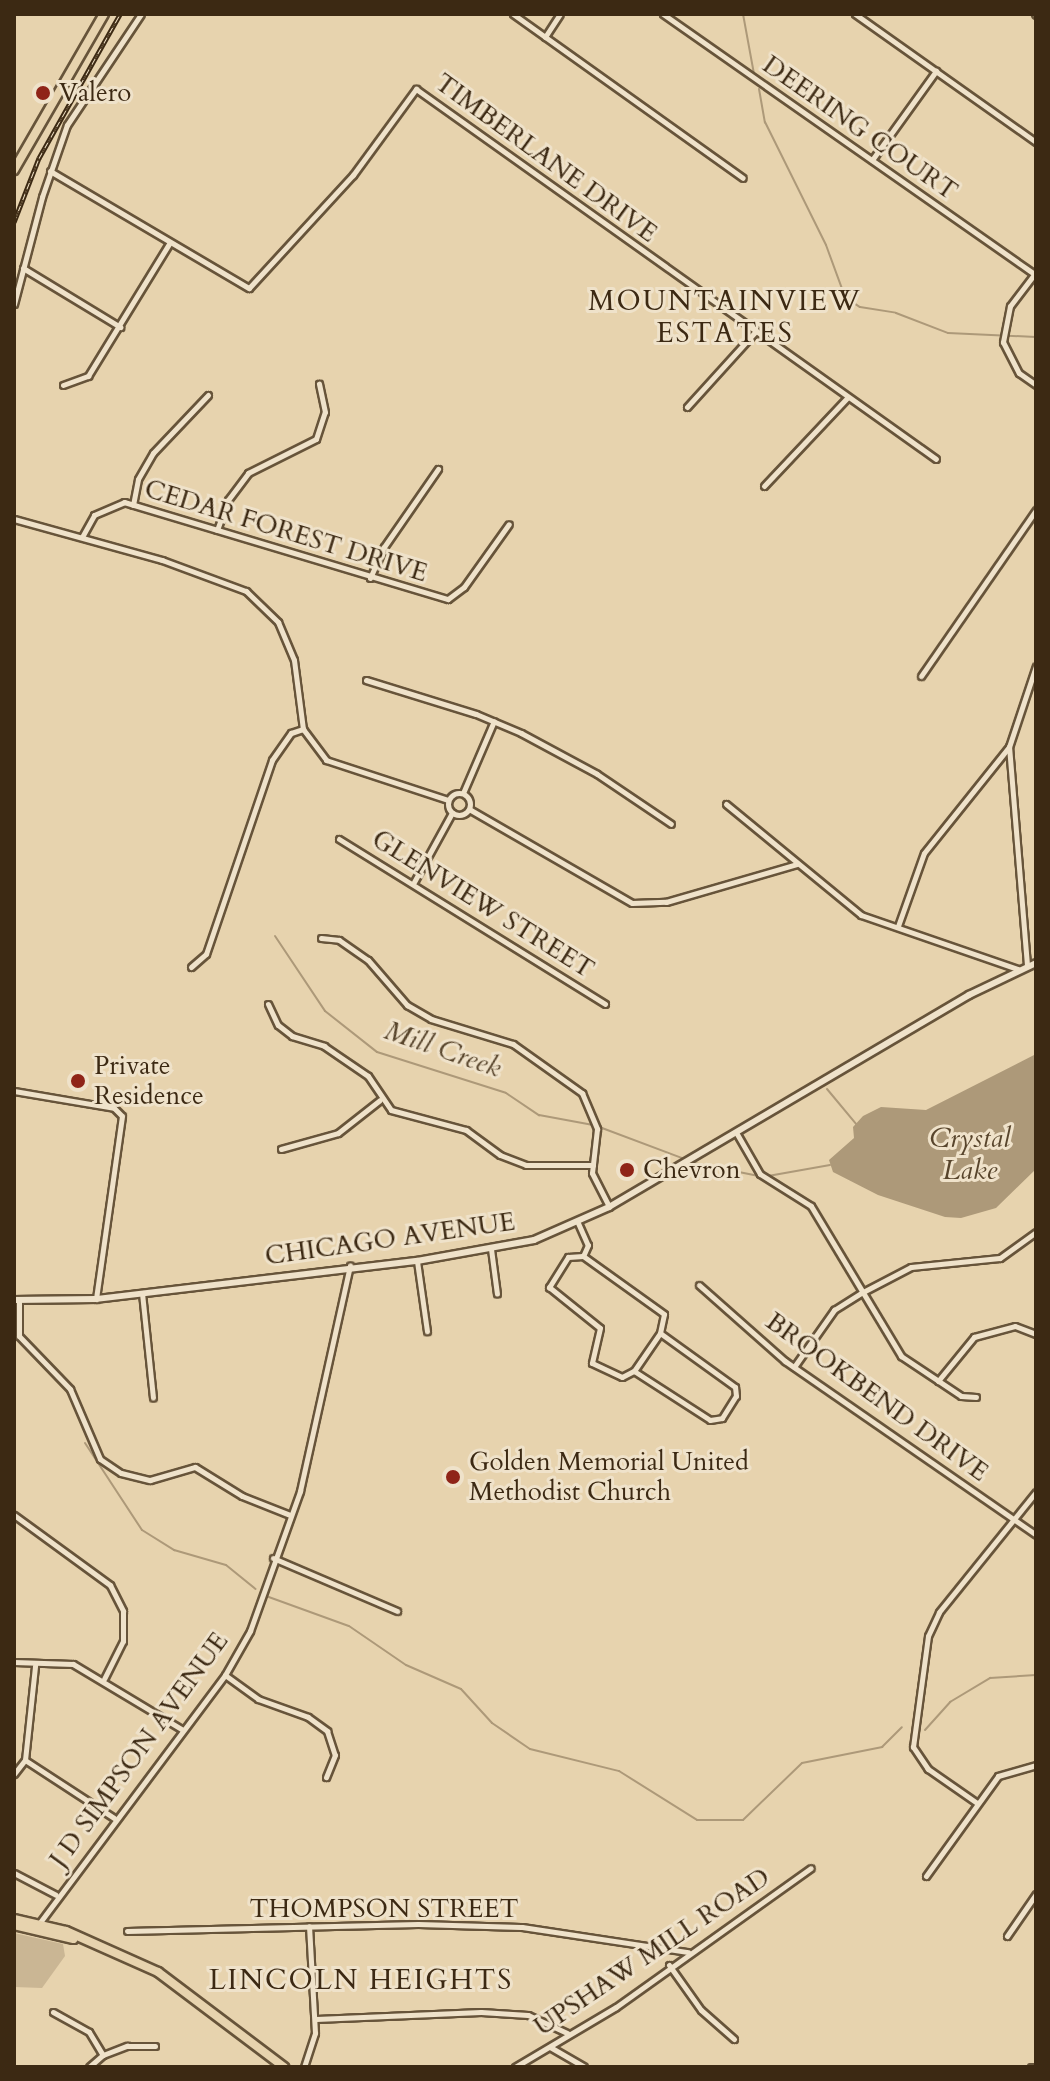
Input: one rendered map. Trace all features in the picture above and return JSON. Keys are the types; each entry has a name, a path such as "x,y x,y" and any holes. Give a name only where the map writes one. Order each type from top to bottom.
{"main road":[{"path":"14,170 104,14"},
{"path":"14,1919 120,1953 191,1994 284,2067"},
{"path":"14,1925 38,1926"}],"street":[{"path":"14,304 50,171 82,99 141,14"},
{"path":"513,14 743,178"},
{"path":"545,37 560,14"},
{"name":"DEERING COURT","path":"663,14 1035,273"},
{"path":"855,14 1036,142"},
{"path":"872,160 936,71"},
{"name":"TIMBERLANE DRIVE","path":"50,171 169,244 249,288 353,175 416,89 936,459"},
{"path":"63,385 88,376 169,244"},
{"path":"23,268 120,327"},
{"path":"1035,273 1010,306 1003,342 1019,373 1036,385"},
{"path":"687,407 756,331"},
{"path":"217,530 228,500 248,473 316,439 325,412 319,384"},
{"path":"133,505 138,479 153,453 208,395"},
{"path":"764,486 847,398"},
{"path":"370,578 384,547 438,469"},
{"name":"CEDAR FOREST DRIVE","path":"82,538 94,515 107,505 133,505 448,599 464,587 509,524"},
{"path":"921,676 1036,510"},
{"path":"14,519 246,591 278,622 291,649 303,729 326,760 448,800 463,793 494,721"},
{"path":"898,926 924,853 1009,747 1036,666"},
{"path":"366,680 494,721 597,774 671,824"},
{"path":"191,967 206,954 272,760 291,733 303,729"},
{"path":"1009,747 1027,965"},
{"path":"463,793 469,809 632,903 666,902 797,864"},
{"path":"414,883 452,813 448,800"},
{"path":"726,804 861,915 1018,969"},
{"path":"452,813 462,815 469,809"},
{"name":"GLENVIEW STREET","path":"339,839 605,1004"},
{"path":"321,938 339,940 368,960 407,1005 431,1019 513,1044 582,1093 597,1129 593,1165 609,1207"},
{"name":"CHICAGO AVENUE","path":"16,1300 96,1299 350,1265 417,1261 491,1249 578,1223 737,1134 1018,969 1036,963"},
{"path":"268,1004 278,1025 292,1036 324,1046 368,1076 380,1100 409,1118 466,1130 526,1165 593,1165"},
{"path":"14,1091 114,1108 122,1116 96,1299"},
{"path":"281,1149 338,1133 380,1100"},
{"path":"737,1134 760,1174 811,1206 901,1356 961,1396 976,1397"},
{"path":"578,1223 588,1245 583,1256"},
{"path":"794,1367 834,1310 863,1292 911,1267 1000,1258 1036,1232"},
{"path":"491,1249 497,1294"},
{"path":"634,1371 660,1333 664,1314 583,1256 568,1257 551,1281 552,1294 600,1328 592,1363 611,1375 634,1371 710,1420 722,1418 736,1396 735,1387 660,1333"},
{"path":"417,1261 427,1331"},
{"name":"J D SIMPSON AVENUE","path":"38,1926 56,1895 225,1675 250,1631 290,1515 320,1413 350,1265"},
{"name":"BROOKBEND DRIVE","path":"699,1285 794,1367 1036,1535"},
{"path":"141,1292 153,1397"},
{"path":"16,1300 19,1336 70,1389 100,1459 121,1473 150,1480 195,1467 242,1496 290,1515"},
{"path":"938,1381 974,1337 1015,1326 1036,1334"},
{"path":"977,1803 928,1769 913,1747 912,1733 928,1636 939,1612 1036,1492"},
{"path":"14,1515 110,1585 123,1611 123,1641 104,1679"},
{"path":"273,1558 397,1611"},
{"path":"14,1662 35,1666 73,1664 104,1679 183,1730"},
{"path":"14,1774 25,1760 35,1666"},
{"path":"225,1675 258,1699 308,1717 327,1731 335,1755 326,1777"},
{"path":"25,1760 114,1818"},
{"path":"926,1876 998,1776 1036,1765"},
{"name":"UPSHAW MILL ROAD","path":"515,2067 567,2033 616,2007 669,1965 811,1868"},
{"path":"14,1873 56,1895"},
{"path":"1007,1936 1036,1894"},
{"path":"304,2067 313,2052 316,2019 309,1926"},
{"name":"THOMPSON STREET","path":"127,1931 309,1926 522,1927 688,1952"},
{"path":"669,1965 701,2010 734,2039"},
{"path":"53,2012 89,2032 103,2055"},
{"path":"316,2019 481,2012 528,2015 567,2033"},
{"path":"89,2067 103,2055 127,2046 155,2046"},
{"path":"550,2046 584,2067"}],"shaded area":[{"path":"14,1933 63,1944 65,1956 42,1988 14,1987"}],"water":[{"name":"Crystal Lake","path":"1036,1054 1036,1169 996,1208 961,1218 945,1217 878,1195 833,1172 829,1160 854,1138 853,1127 863,1116 881,1107 926,1110"}],"waterway":[{"path":"743,14 754,74"},
{"path":"759,89 765,122 826,245 845,297 860,307 896,313 948,333 1036,337"},
{"name":"Mill Creek","path":"275,936 325,1011 377,1052 506,1093 539,1115 593,1125"},
{"path":"827,1089 857,1125"},
{"name":"Mill Creek","path":"602,1128 682,1158"},
{"name":"Mill Creek","path":"694,1163 759,1176"},
{"name":"Mill Creek","path":"768,1176 830,1165"},
{"path":"85,1443 142,1530 174,1550 226,1565 256,1589"},
{"path":"266,1596 349,1626 406,1665 461,1689 492,1723 530,1749 619,1771 697,1820 743,1820 802,1763 882,1747 902,1727"},
{"path":"925,1730 950,1702 990,1678 1036,1675"}],"railway":[{"path":"14,222 39,158 120,14"}],"place":[{"name":"Valero","path":"43,93"},
{"name":"Private Residence","path":"78,1081"},
{"name":"Chevron","path":"627,1170"},
{"name":"Golden Memorial United Methodist Church","path":"453,1477"}],"district":[{"name":"MOUNTAINVIEW ESTATES","path":"725,317"},
{"name":"LINCOLN HEIGHTS","path":"361,1980"}]}
